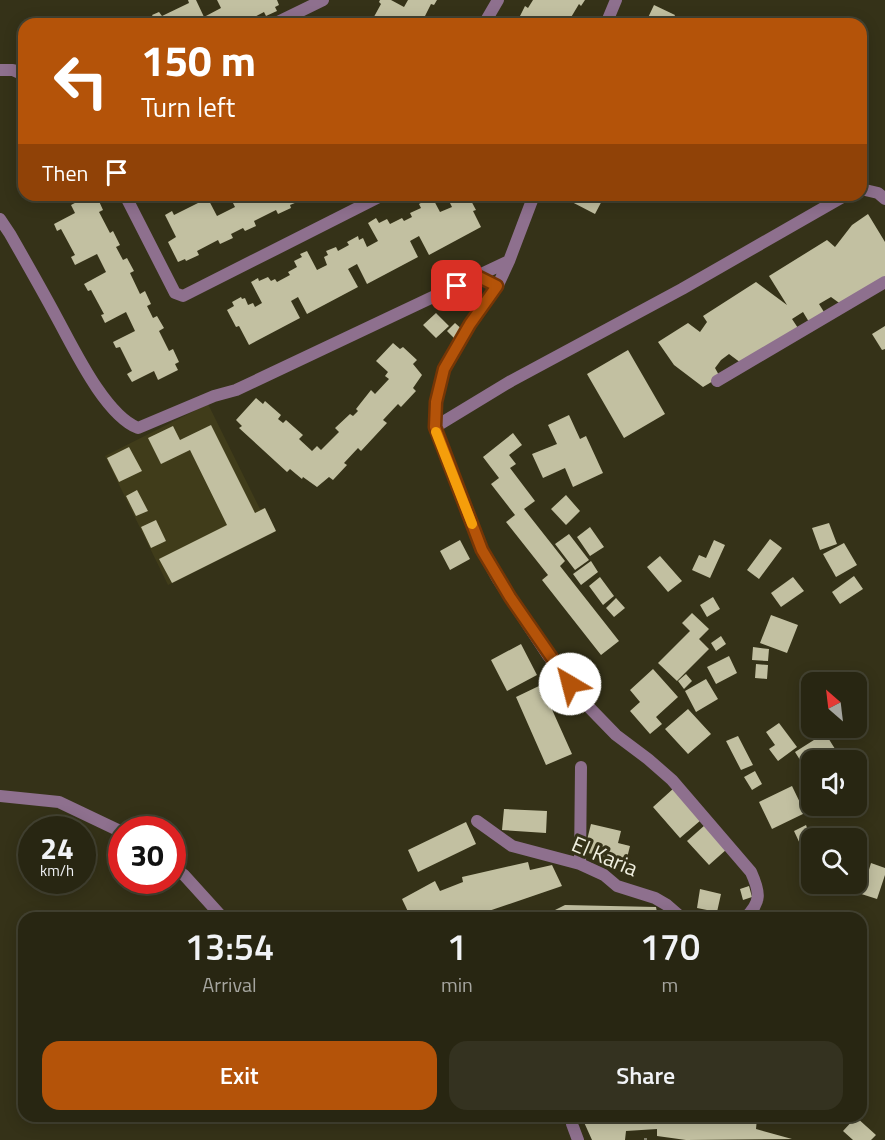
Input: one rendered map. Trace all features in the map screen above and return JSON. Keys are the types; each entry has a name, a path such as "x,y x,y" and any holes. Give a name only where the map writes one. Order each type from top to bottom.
{"street":[{"path":"286,18 323,0"},
{"path":"488,18 498,0"},
{"path":"608,18 616,0"},
{"path":"0,70 18,72"},
{"path":"867,190 878,193 885,199"},
{"path":"128,201 175,293 183,296 371,201"},
{"path":"532,201 497,286 470,324 444,369 436,402 435,427 482,550 497,578 547,654 582,700 616,735 672,780 751,872 759,889 752,912"},
{"path":"435,427 510,381 682,289 836,201"},
{"path":"0,219 87,372 120,416 138,428 236,390 509,261"},
{"path":"477,276 497,286"},
{"path":"717,381 882,286 885,282"},
{"path":"580,864 581,767"},
{"path":"0,796 59,802 108,825"},
{"name":"El Karia","path":"477,821 513,846 580,864 604,875 617,886 656,898 675,912"},
{"path":"186,877 218,912"},
{"path":"573,1122 578,1140"}],"shaded area":[{"path":"208,404 260,509 265,508 276,531 168,585 105,456"}],"building":[{"path":"188,0 196,0 204,17 221,8 217,0 277,0 279,5 275,7 277,11 266,16 264,12 252,18 154,18 152,15 159,12 162,16 189,3"},
{"path":"380,0 391,0 404,7 408,0 437,0 434,5 431,4 425,16 426,18 373,18 381,4"},
{"path":"533,0 585,0 581,6 579,4 571,18 519,18 525,6 528,8"},
{"path":"654,5 675,15 674,18 648,18"},
{"path":"79,201 99,201 103,210 99,212 110,233 113,231 120,245 116,247 123,260 127,258 134,271 130,273 140,294 145,291 151,304 147,306 153,318 157,316 164,328 159,331 169,351 173,349 179,362 175,364 178,370 158,380 154,371 132,382 127,374 132,371 120,347 116,348 113,342 135,331 126,312 105,323 101,315 104,314 91,290 88,291 84,284 106,272 97,254 75,265 71,257 75,255 61,229 57,231 54,224 75,213 71,205"},
{"path":"202,201 209,201 217,216 235,207 232,201 300,201 278,214 276,210 254,221 256,226 245,231 243,228 231,234 233,238 220,244 218,240 197,251 199,255 178,262 168,242 176,237 165,215 172,211 174,215"},
{"path":"424,201 434,201 440,212 452,207 449,201 471,201 476,210 473,211 481,227 429,255 419,236 410,241 418,257 367,284 357,264 348,269 358,287 307,314 298,297 291,301 300,318 249,345 227,310 234,306 232,302 241,297 245,298 248,305 253,303 255,307 262,303 251,282 258,278 259,281 268,277 271,281 275,279 277,282 290,275 288,272 297,267 294,261 302,257 300,254 307,251 317,270 327,265 324,257 328,255 326,251 336,247 338,251 358,236 359,240 363,238 367,247 378,241 368,223 376,218 379,223 387,219 390,224 402,218 404,221 412,217 410,213 421,208 419,204"},
{"path":"570,201 602,201 595,214"},
{"path":"868,214 885,242 885,278 842,305 831,297 819,304 824,312 809,322 803,312 792,319 798,328 741,363 729,354 715,368 720,377 703,387 674,365 658,342 688,323 700,332 707,322 703,316 756,282 787,305 769,276 827,240 835,247 852,225"},
{"path":"436,313 449,326 436,338 423,325"},
{"path":"455,323 464,331 456,340 447,331"},
{"path":"885,326 885,349 882,350 872,334"},
{"path":"393,343 400,349 403,347 417,360 413,364 422,375 413,388 416,391 401,407 398,404 383,420 387,423 361,451 358,448 333,480 329,477 317,487 290,469 287,472 239,428 242,426 236,420 256,398 263,404 265,401 281,415 278,419 283,423 286,420 303,435 299,439 312,451 317,446 321,450 339,432 335,428 350,414 353,416 358,411 356,409 371,390 375,394 389,379 385,376 388,372 376,361"},
{"path":"628,350 665,414 624,438 587,374"},
{"path":"569,415 580,439 586,436 603,473 573,487 565,468 543,478 532,454 557,444 548,425"},
{"path":"211,425 255,513 265,508 276,531 172,583 159,559 227,525 190,450 161,464 148,438 173,426 180,440"},
{"path":"513,433 522,445 509,455 516,464 510,468 535,501 524,509 565,561 560,566 619,641 601,655 542,580 548,575 506,522 515,515 491,484 499,478 483,457"},
{"path":"129,447 142,471 119,482 107,458"},
{"path":"137,490 148,511 136,516 126,496"},
{"path":"566,495 580,511 566,525 551,509"},
{"path":"156,520 166,541 151,548 141,527"},
{"path":"829,523 837,544 820,550 812,528"},
{"path":"590,527 604,547 590,556 577,537"},
{"path":"569,534 589,560 575,570 555,544"},
{"path":"770,539 782,548 759,579 747,570"},
{"path":"460,540 470,559 450,570 440,551"},
{"path":"714,540 725,545 710,578 692,570 699,555 706,558"},
{"path":"844,543 857,565 836,577 823,554"},
{"path":"660,556 682,581 668,592 647,567"},
{"path":"591,561 598,572 581,585 573,574"},
{"path":"854,576 863,589 840,604 832,592"},
{"path":"600,577 614,596 603,605 589,586"},
{"path":"793,577 804,591 781,607 771,593"},
{"path":"713,597 720,609 707,617 700,605"},
{"path":"616,598 625,608 614,617 606,608"},
{"path":"692,613 709,629 699,639 709,649 677,681 658,663 690,631 682,623"},
{"path":"771,615 798,625 787,653 760,643"},
{"path":"721,636 726,644 716,651 711,643"},
{"path":"521,644 537,675 507,691 491,660"},
{"path":"753,647 769,649 768,661 752,660"},
{"path":"729,656 737,673 716,684 707,667"},
{"path":"756,664 768,665 767,679 755,678"},
{"path":"653,669 678,697 656,717 662,724 650,734 630,711 640,702 630,690"},
{"path":"686,674 692,681 684,689 678,681"},
{"path":"706,679 718,699 696,712 685,691"},
{"path":"541,685 572,754 546,765 516,697"},
{"path":"688,709 711,734 688,754 665,729"},
{"path":"779,723 797,747 778,761 769,749 775,745 766,732"},
{"path":"738,736 753,765 741,770 726,741"},
{"path":"817,738 828,738 836,750 801,750 801,762 795,752"},
{"path":"755,771 762,784 752,790 744,777"},
{"path":"792,786 801,805 801,815 772,829 759,802"},
{"path":"674,788 701,820 680,838 653,807"},
{"path":"504,809 547,811 546,833 502,830"},
{"path":"466,822 476,844 418,872 408,850"},
{"path":"591,824 621,831 618,843 630,846 626,862 584,852"},
{"path":"705,825 727,849 709,865 687,841"},
{"path":"806,825 807,828 801,828 801,846 794,831"},
{"path":"528,862 530,870 552,865 562,886 486,912 408,912 402,899 435,881 440,891 463,882 462,877"},
{"path":"871,863 885,868 877,899 861,894 867,894"},
{"path":"749,886 752,897 743,900 740,889"},
{"path":"700,889 721,894 717,912 697,908"},
{"path":"565,905 656,907 657,912 551,912"},
{"path":"584,1122 757,1122 756,1129 792,1139 686,1140 657,1136 657,1129 626,1131 625,1140 592,1140"},
{"path":"851,1122 862,1122 876,1135 871,1140 853,1140 843,1131"}],"slow traffic":[{"path":"436,432 472,524"}],"route":[{"path":"457,286 477,276 497,286 470,324 444,369 436,402 435,427 482,550 497,578 547,654 570,684"}]}
